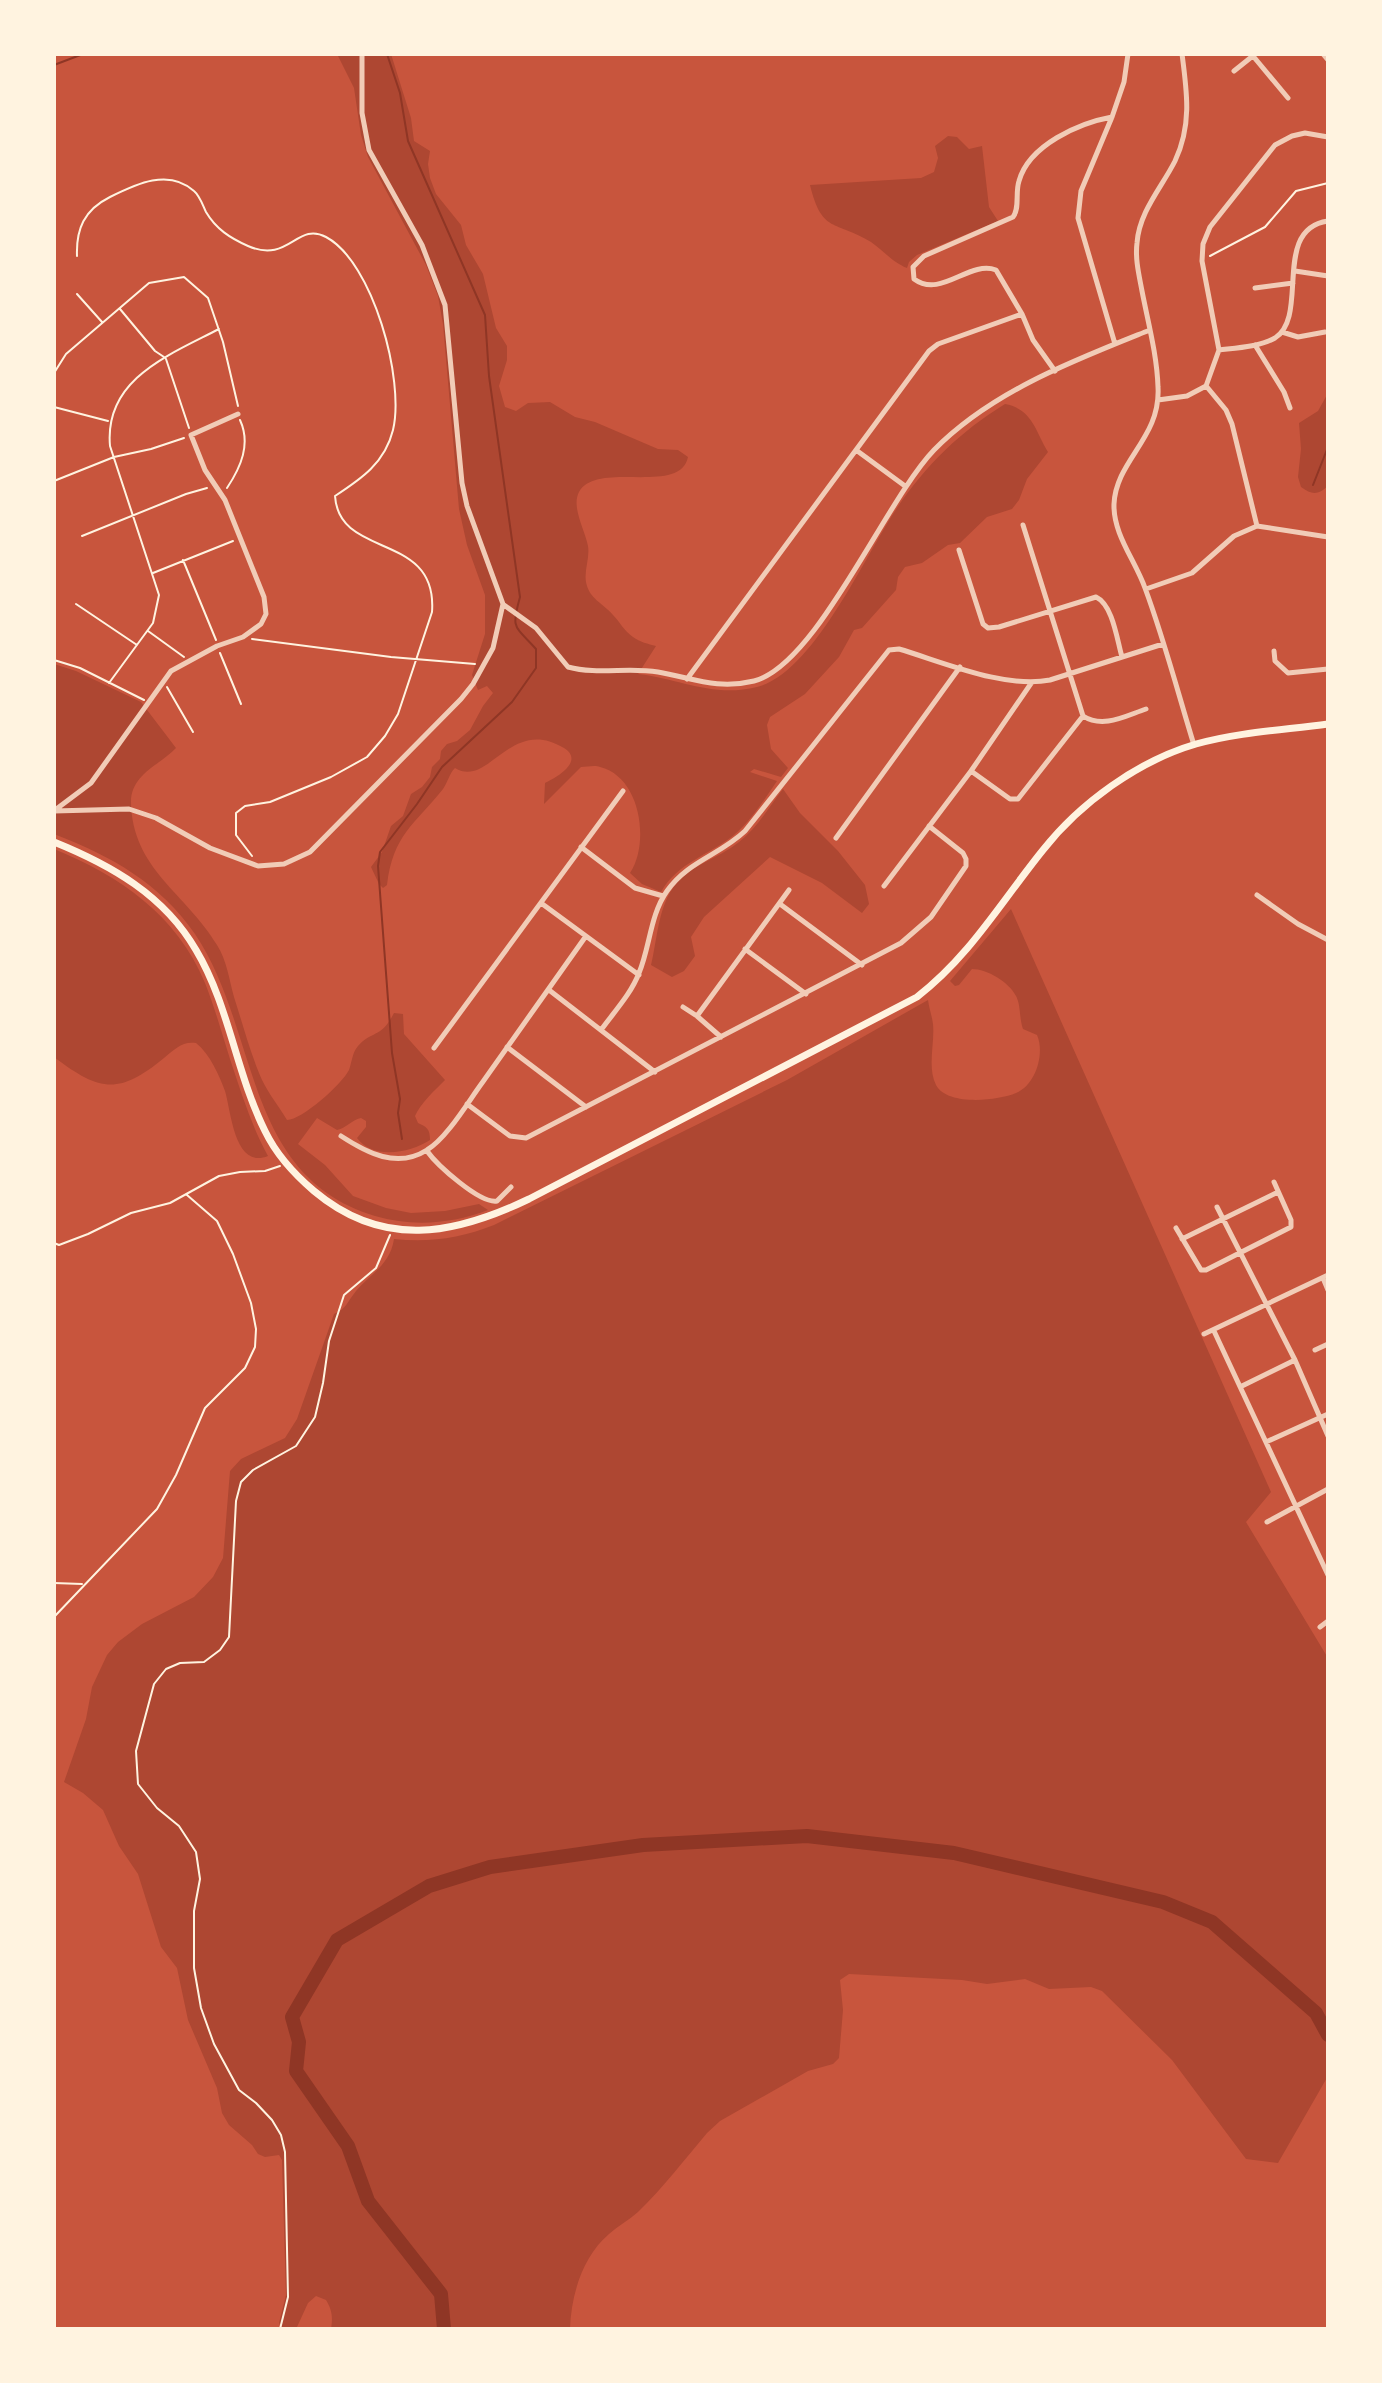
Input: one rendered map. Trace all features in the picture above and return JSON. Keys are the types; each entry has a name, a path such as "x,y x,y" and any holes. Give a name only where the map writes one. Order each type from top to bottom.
{"main road":[{"path":"54,842 100,862 133,882 154,899 185,933 196,949 215,991 265,1132 286,1163 325,1200 352,1216 391,1230 443,1230 501,1213 917,997 965,953 1044,849 1083,809 1127,777 1173,752 1194,745 1254,733 1328,724"}],"street":[{"path":"238,414 191,435 205,470 222,494 241,538 266,606 261,624 243,637 188,660 161,680 91,783 54,811 129,809 156,818 210,848 258,866 274,866 292,862 318,845 461,699 485,665 497,636 503,604 467,506 462,483 445,305 422,245 375,163 364,137 362,54"},
{"path":"1115,344 1078,218 1081,191 1112,117 1124,82 1128,54"},
{"path":"1182,54 1188,95 1186,128 1174,161 1145,214 1137,241 1158,400 1144,441 1118,482 1114,505 1118,528 1146,589 1194,745"},
{"path":"1323,54 1328,60"},
{"path":"1234,71 1254,55 1288,98"},
{"path":"1055,371 1033,340 999,273 992,268 927,285 914,279 912,271 914,264 924,256 1013,217 1017,212 1020,177 1038,152 1054,139 1095,120 1112,117"},
{"path":"1158,400 1187,396 1206,386 1219,350 1202,261 1203,244 1214,220 1275,145 1305,133 1328,137"},
{"path":"1219,350 1255,345 1274,339 1282,332 1287,321 1301,237 1310,227 1328,221"},
{"path":"1295,271 1328,276"},
{"path":"1255,288 1293,283"},
{"path":"687,679 933,347 1022,314"},
{"path":"503,604 536,628 568,667 590,671 658,672 702,683 739,683 767,676 781,668 831,604 905,486 960,426 996,401 1055,371 1150,330"},
{"path":"1282,332 1298,337 1325,332"},
{"path":"1255,345 1284,392 1290,408"},
{"path":"1206,386 1226,410 1232,424 1257,526"},
{"path":"856,450 905,486"},
{"path":"1023,525 1083,716 1095,723 1102,723 1146,709"},
{"path":"1146,589 1192,573 1234,536 1257,526 1328,537"},
{"path":"959,550 983,624 988,628 1093,597 1099,598 1107,608 1122,657"},
{"path":"601,1030 639,975 663,896 683,872 745,831 889,650 899,649 999,678 1032,682 1070,674 1163,644"},
{"path":"1274,651 1275,661 1288,673 1328,669"},
{"path":"836,838 960,667"},
{"path":"884,886 971,771 1032,682"},
{"path":"971,771 1010,799 1018,799 1083,716"},
{"path":"434,1048 623,791"},
{"path":"467,1104 510,1136 521,1138 539,1132 862,965 914,934 931,917 965,871 967,862 963,853 929,826"},
{"path":"581,847 635,888 663,896"},
{"path":"697,1016 789,890"},
{"path":"1257,895 1298,924 1328,940"},
{"path":"541,903 639,975"},
{"path":"780,904 862,965"},
{"path":"341,1136 369,1154 380,1157 405,1157 427,1151 467,1104 586,936"},
{"path":"745,949 806,994"},
{"path":"549,990 655,1072"},
{"path":"683,1007 721,1037"},
{"path":"507,1047 586,1107"},
{"path":"427,1151 440,1166 487,1201 497,1201 511,1187"},
{"path":"1176,1228 1203,1270 1242,1253 1291,1227 1291,1220 1274,1182"},
{"path":"1182,1239 1278,1192"},
{"path":"1217,1207 1295,1360 1328,1436"},
{"path":"1204,1334 1325,1277 1328,1290"},
{"path":"1214,1331 1328,1575"},
{"path":"1315,1350 1328,1344"},
{"path":"1242,1386 1295,1360"},
{"path":"1266,1442 1328,1414"},
{"path":"1267,1522 1328,1489"},
{"path":"1320,1627 1328,1621"}],"path":[{"path":"77,256 77,231 85,217 104,199 145,180 165,179 196,192 219,230 247,245 271,252 299,237 319,233 331,239 345,253 370,296 388,342 396,410 393,432 383,451 358,483 335,496 335,502 350,529 418,564 428,579 433,598 432,612 398,714 367,757 331,777 270,802 245,806 236,813 236,835 258,866"},
{"path":"1202,261 1265,227 1296,191 1328,183"},
{"path":"54,373 66,354 149,283 184,277 208,298 238,402 238,414 245,430 245,450 236,475 222,494"},
{"path":"77,294 103,323"},
{"path":"54,481 114,457 151,449 191,435 165,358 155,351 120,308"},
{"path":"109,683 153,623 159,595 110,446 112,411 127,387 155,363 219,329"},
{"path":"54,407 110,421"},
{"path":"82,536 216,485"},
{"path":"152,574 241,538"},
{"path":"183,560 241,704"},
{"path":"76,604 138,646"},
{"path":"148,631 188,660"},
{"path":"243,637 271,643 485,665"},
{"path":"54,660 80,668 147,702"},
{"path":"161,680 179,703 193,732"},
{"path":"54,1243 59,1245 131,1213 170,1203 219,1176 265,1171 286,1163"},
{"path":"54,1617 157,1509 176,1475 205,1408 245,1368 255,1347 256,1329 251,1303 233,1254 217,1221 187,1195"},
{"path":"280,2329 288,2297 285,2152 281,2135 256,2103 239,2090 210,2032 201,2008 194,1968 194,1911 200,1879 196,1852 179,1826 145,1796 138,1784 136,1751 154,1684 166,1669 180,1663 204,1662 220,1650 229,1637 236,1501 241,1482 253,1470 296,1446 315,1417 329,1341 344,1295 376,1268 391,1230"},
{"path":"54,1583 83,1584"}],"shaded area":[{"path":"337,54 391,54 411,118 414,141 430,151 428,164 436,194 461,225 466,245 483,274 496,328 507,346 507,360 499,386 505,407 516,411 528,403 550,402 575,417 595,422 658,449 678,450 688,457 682,468 670,474 619,477 589,483 577,498 588,546 586,578 590,593 630,635 656,646 638,674 726,690 757,687 778,677 818,637 908,492 959,437 1005,404 1027,416 1048,452 1027,479 1012,509 987,517 960,543 948,545 922,563 905,567 898,577 896,590 862,628 854,630 839,657 805,694 770,717 767,725 771,749 788,768 781,777 754,769 750,772 777,781 740,829 676,873 661,892 642,884 630,873 640,845 638,812 625,784 614,773 598,766 581,767 544,804 545,783 566,768 571,758 564,748 545,740 529,740 515,745 479,769 467,772 455,768 443,789 400,842 387,885 383,888 371,867 382,852 391,826 403,816 411,794 430,777 441,751 470,730 493,693 487,686 478,690 472,675 485,634 485,595 467,545 459,509 438,296 426,265 368,157 361,135 354,88"},
{"path":"948,136 957,137 969,149 982,146 989,207 998,221 917,255 907,268 871,242 825,219 810,185 921,178 934,172 938,158 935,146"},
{"path":"1328,393 1328,486 1312,493 1301,487 1298,477 1301,449 1299,423 1318,411"},
{"path":"54,664 141,702 176,748 136,784 131,802 134,825 150,863 204,927 220,951 259,1073 287,1120 302,1114 330,1092 349,1070 358,1046 381,1031 394,1013 403,1014 404,1034 445,1080 415,1116 429,1133 430,1140 422,1145 392,1152 372,1149 357,1138 366,1127 366,1121 361,1118 337,1130 317,1118 298,1144 325,1165 353,1196 386,1208 411,1213 445,1211 479,1204 488,1210 460,1218 418,1223 375,1216 332,1196 300,1169 277,1135 216,972 195,934 166,900 133,873 54,834"},
{"path":"783,789 800,813 838,851 865,885 869,904 862,913 822,883 770,857 704,917 691,937 695,956 684,971 672,977 651,965 661,915 673,888 695,868 731,848 745,836"},
{"path":"54,849 123,885 144,901 179,937 205,983 247,1108 268,1156 257,1158 241,1147 220,1078 210,1059 196,1043 179,1046 148,1070 122,1083 97,1082 54,1057"},
{"path":"1011,909 1271,1492 1246,1522 1328,1658 1328,2076 1278,2163 1246,2159 1172,2060 1102,1991 1091,1987 1049,1989 1025,1979 987,1984 849,1974 840,1980 843,2010 839,2058 833,2064 808,2071 720,2121 707,2133 647,2203 609,2234 592,2254 576,2291 570,2329 331,2329 330,2307 326,2300 316,2296 308,2303 297,2327 283,2329 279,2323 286,2295 282,2160 279,2155 265,2157 258,2154 229,2125 222,2113 217,2088 188,2020 177,1968 161,1947 138,1874 119,1846 103,1810 64,1782 86,1719 92,1687 107,1655 118,1642 142,1624 194,1597 213,1577 223,1558 230,1471 241,1459 285,1438 297,1419 334,1314 384,1262 394,1239 445,1238 494,1225 787,1080 928,1000 933,1024 933,1078 942,1092 961,1099 985,1100 1008,1096 1023,1089 1034,1076 1040,1051 1037,1035 1023,1029 1019,1003 1013,991 997,977 972,969 959,985 955,986 950,981"}],"waterway":[{"path":"54,65 83,54"},
{"path":"387,54 400,93 408,141 485,315 489,376 520,597 515,621 536,649 536,668 512,702 442,767 380,852 378,866 392,1053 400,1099 398,1113 402,1139"},
{"path":"1313,485 1328,447"},
{"path":"444,2329 441,2294 368,2201 348,2146 296,2071 299,2042 292,2017 337,1940 429,1886 490,1867 643,1845 807,1836 954,1853 1163,1902 1212,1922 1316,2013 1328,2035"}]}
